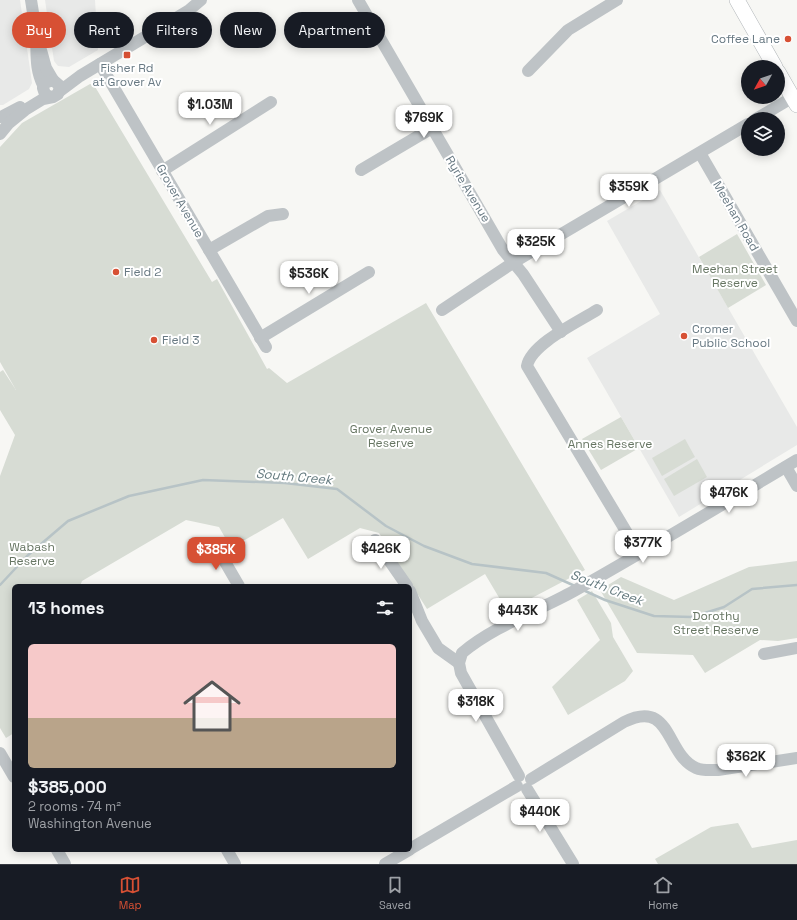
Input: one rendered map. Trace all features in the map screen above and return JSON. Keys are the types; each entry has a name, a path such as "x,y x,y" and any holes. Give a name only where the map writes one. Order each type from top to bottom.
{"main road":[{"path":"737,0 771,60"},
{"path":"785,84 795,101"}],"street":[{"path":"31,0 36,38 51,87"},
{"path":"2,127 29,101 51,87 80,76 188,12 201,0"},
{"name":"Ryrie Avenue","path":"358,0 504,250 514,262 560,332"},
{"path":"528,71 568,30 617,0"},
{"name":"Grover Avenue","path":"100,64 263,342 370,272"},
{"path":"771,112 795,101"},
{"path":"162,171 271,102"},
{"path":"361,170 432,128"},
{"path":"442,310 514,262 741,128"},
{"name":"Meehan Road","path":"700,152 797,320"},
{"path":"209,250 268,216 283,214"},
{"path":"597,310 560,332 534,352 529,358 527,366 639,553"},
{"path":"573,864 524,783 461,673 459,663 462,653 520,617 565,596 797,460"},
{"path":"786,467 797,486"},
{"path":"375,540 406,584"},
{"path":"214,543 238,584"},
{"path":"412,596 422,621 438,648 459,663"},
{"path":"764,654 797,648"},
{"path":"412,846 524,783 624,722 635,717 649,717 656,719 665,727 683,757 697,768 718,770 797,758"},
{"path":"0,753 12,774"},
{"path":"58,852 65,864"},
{"path":"228,852 235,864"},
{"path":"385,864 402,852"}],"shaded area":[{"path":"0,0 20,0 22,12 12,12 12,48 27,48 32,83 29,89 3,105 0,105"},
{"path":"45,0 95,0 96,12 74,12 74,48 98,48 98,50 69,67 58,66 54,61 52,48 66,48 66,12 47,12"},
{"name":"Cromer Public School","path":"660,190 797,427 797,445 679,517 587,358 660,314 607,221"}],"green space":[{"path":"90,84 94,85 212,282 217,279 267,369 269,368 287,383 426,303 585,570 507,611 485,574 427,609 379,533 360,528 308,559 283,518 231,548 219,527 186,520 82,581 81,584 12,584 12,734 6,738 0,728 0,476 15,435 0,410 0,372 3,370 16,390 0,362 0,147 22,123"},
{"name":"Meehan Street Reserve","path":"737,234 766,285 728,308 699,257"},
{"name":"Annes Reserve","path":"621,417 639,448 601,470 582,439"},
{"path":"685,439 695,457 662,476 652,458"},
{"path":"697,459 707,477 674,496 664,479"},
{"name":"Dorothy Street Reserve","path":"797,561 797,638 778,641 760,640 705,673 693,655 637,653 600,590 621,577 674,600 749,567"},
{"path":"592,591 611,623 613,637 633,671 625,681 568,715 552,687 600,640 577,600"},
{"path":"738,823 752,848 797,840 797,864 658,864 655,859 711,827"}],"waterway":[{"name":"South Creek","path":"0,585 27,556 68,521 129,496 203,480 285,483 337,489 386,526 424,546 472,564 546,573 575,586"},
{"name":"South Creek","path":"583,590 605,600 654,616 692,617 724,607 752,589 797,585"}],"place":[{"name":"Coffee Lane","path":"788,39"},
{"name":"Fisher Rd at Grover Av","path":"127,55"},
{"name":"Field 2","path":"116,272"},
{"name":"Cromer Public School","path":"684,336"},
{"name":"Field 3","path":"154,340"}],"park label":[{"name":"Grover Avenue Reserve","path":"391,436"},
{"name":"Wabash Reserve","path":"32,554"}]}
